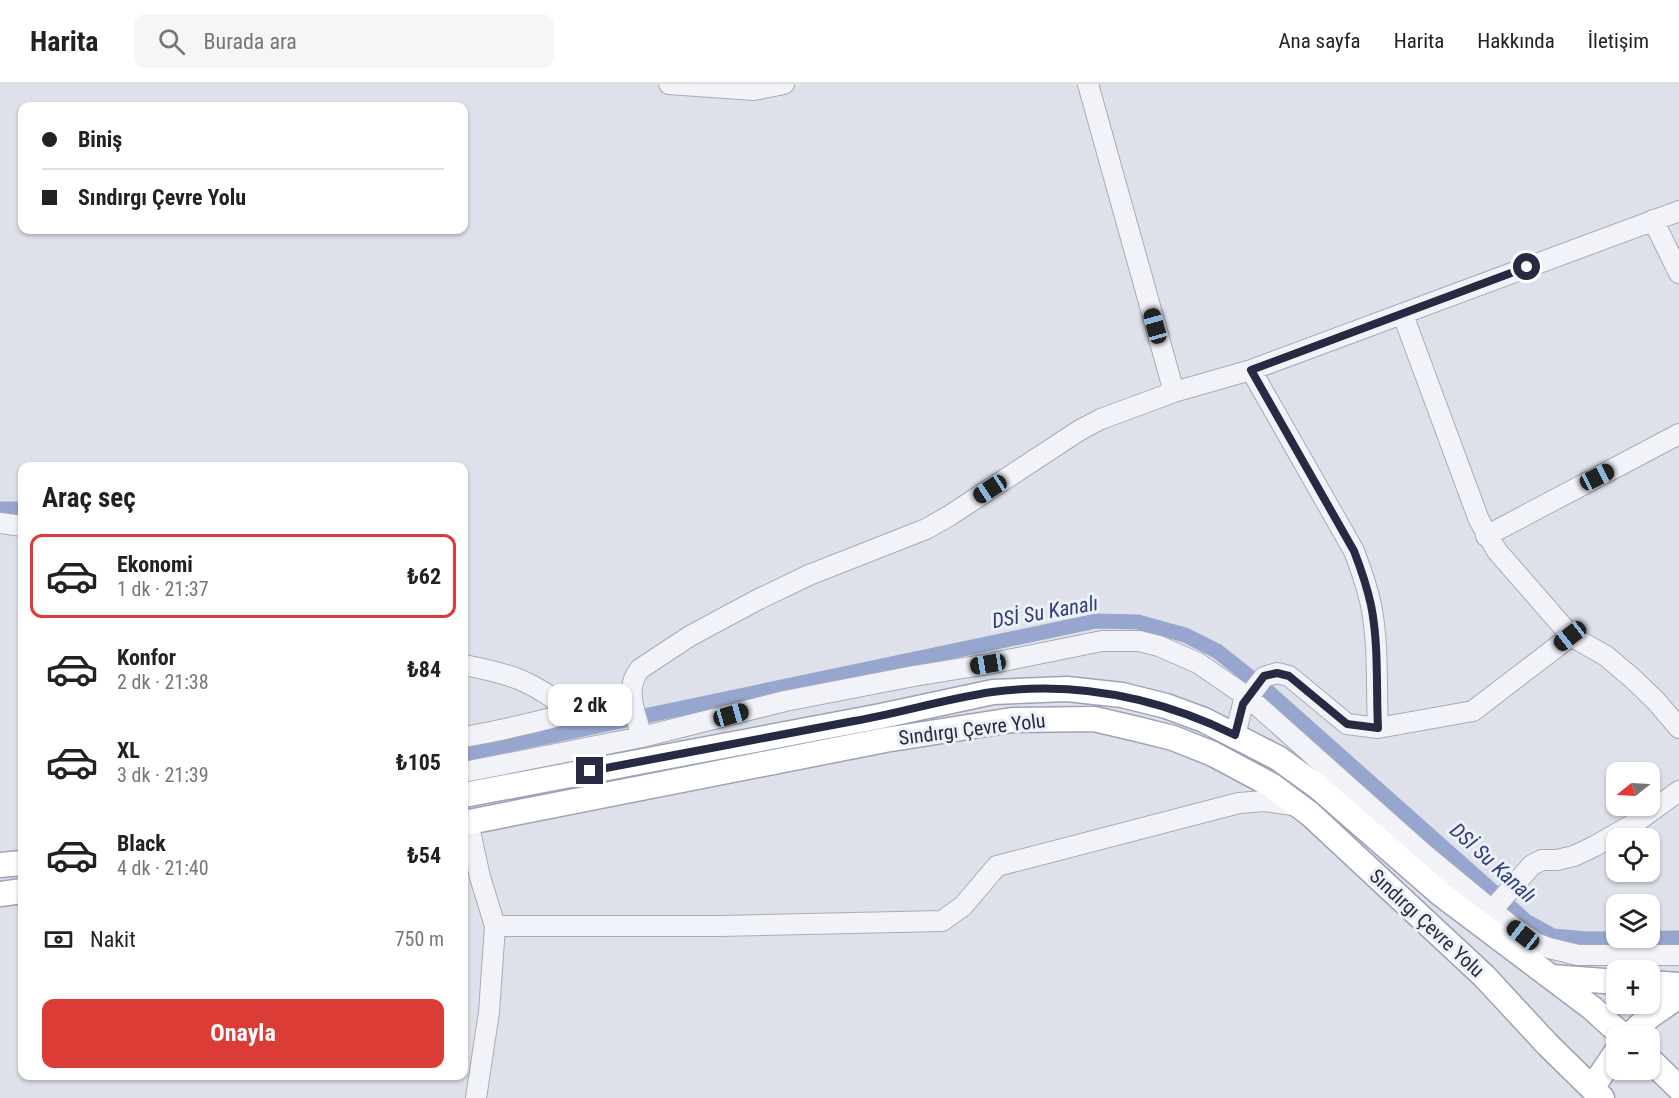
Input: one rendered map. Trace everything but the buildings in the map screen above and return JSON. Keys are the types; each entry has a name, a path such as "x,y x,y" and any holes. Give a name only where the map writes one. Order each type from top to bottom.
{"main road":[{"name":"Sındırgı Çevre Yolu","path":"468,794 881,716 966,697 1021,690 1067,689 1122,695 1185,713 1235,735 1278,758 1318,787 1442,895 1552,977 1612,1026"},
{"name":"Sındırgı Çevre Yolu","path":"468,823 885,740 1012,720 1094,719 1173,738 1213,754 1271,785 1310,814 1484,976 1597,1093"},
{"path":"468,819 474,806 590,771"},
{"path":"0,865 18,863"},
{"path":"0,894 18,892"},
{"path":"1552,977 1606,981"},
{"path":"1660,984 1679,985"},
{"path":"1640,1026 1679,996"},
{"path":"1660,1072 1674,1089"},
{"path":"1597,1093 1606,1074"}],"street":[{"path":"669,84 754,90 784,84"},
{"path":"1088,84 1174,392"},
{"path":"637,717 632,682 640,669 690,636 809,575 926,529 1080,430 1174,392 1251,370 1679,211"},
{"path":"1653,220 1679,273"},
{"path":"1403,315 1486,536 1570,636 1606,656 1632,678 1656,701 1679,729"},
{"path":"1251,370 1354,551 1365,579 1375,638 1378,728"},
{"path":"1486,536 1679,434"},
{"path":"0,523 18,525"},
{"path":"1235,735 1243,704 1264,676 1277,673 1289,676 1347,724 1378,728 1473,711 1570,636"},
{"path":"468,736 572,714 637,717 785,701 1102,641 1139,641 1159,646 1198,663 1251,695 1424,854 1500,903 1523,935 1536,943 1578,955 1679,954"},
{"path":"468,666 498,672 530,683 551,696 572,714"},
{"path":"468,770 637,717"},
{"path":"1500,903 1532,865 1542,860 1557,860 1574,856 1595,846 1635,823 1679,791"},
{"path":"495,926 720,926 942,921 963,906 997,866 1239,803 1264,801 1299,806"},
{"path":"468,831 495,926 489,1012 476,1098"}],"waterway":[{"name":"DSİ Su Kanalı","path":"0,509 18,509"},
{"name":"DSİ Su Kanalı","path":"468,753 1096,621 1138,622 1185,635 1217,651 1264,688 1526,921 1553,936 1587,939 1679,938"}],"route":[{"path":"590,771 881,716 966,697 1021,690 1067,689 1122,695 1166,706 1204,720 1235,735 1243,704 1264,676 1277,673 1289,676 1347,724 1378,728 1375,638 1365,579 1354,551 1251,370 1527,267"}]}
